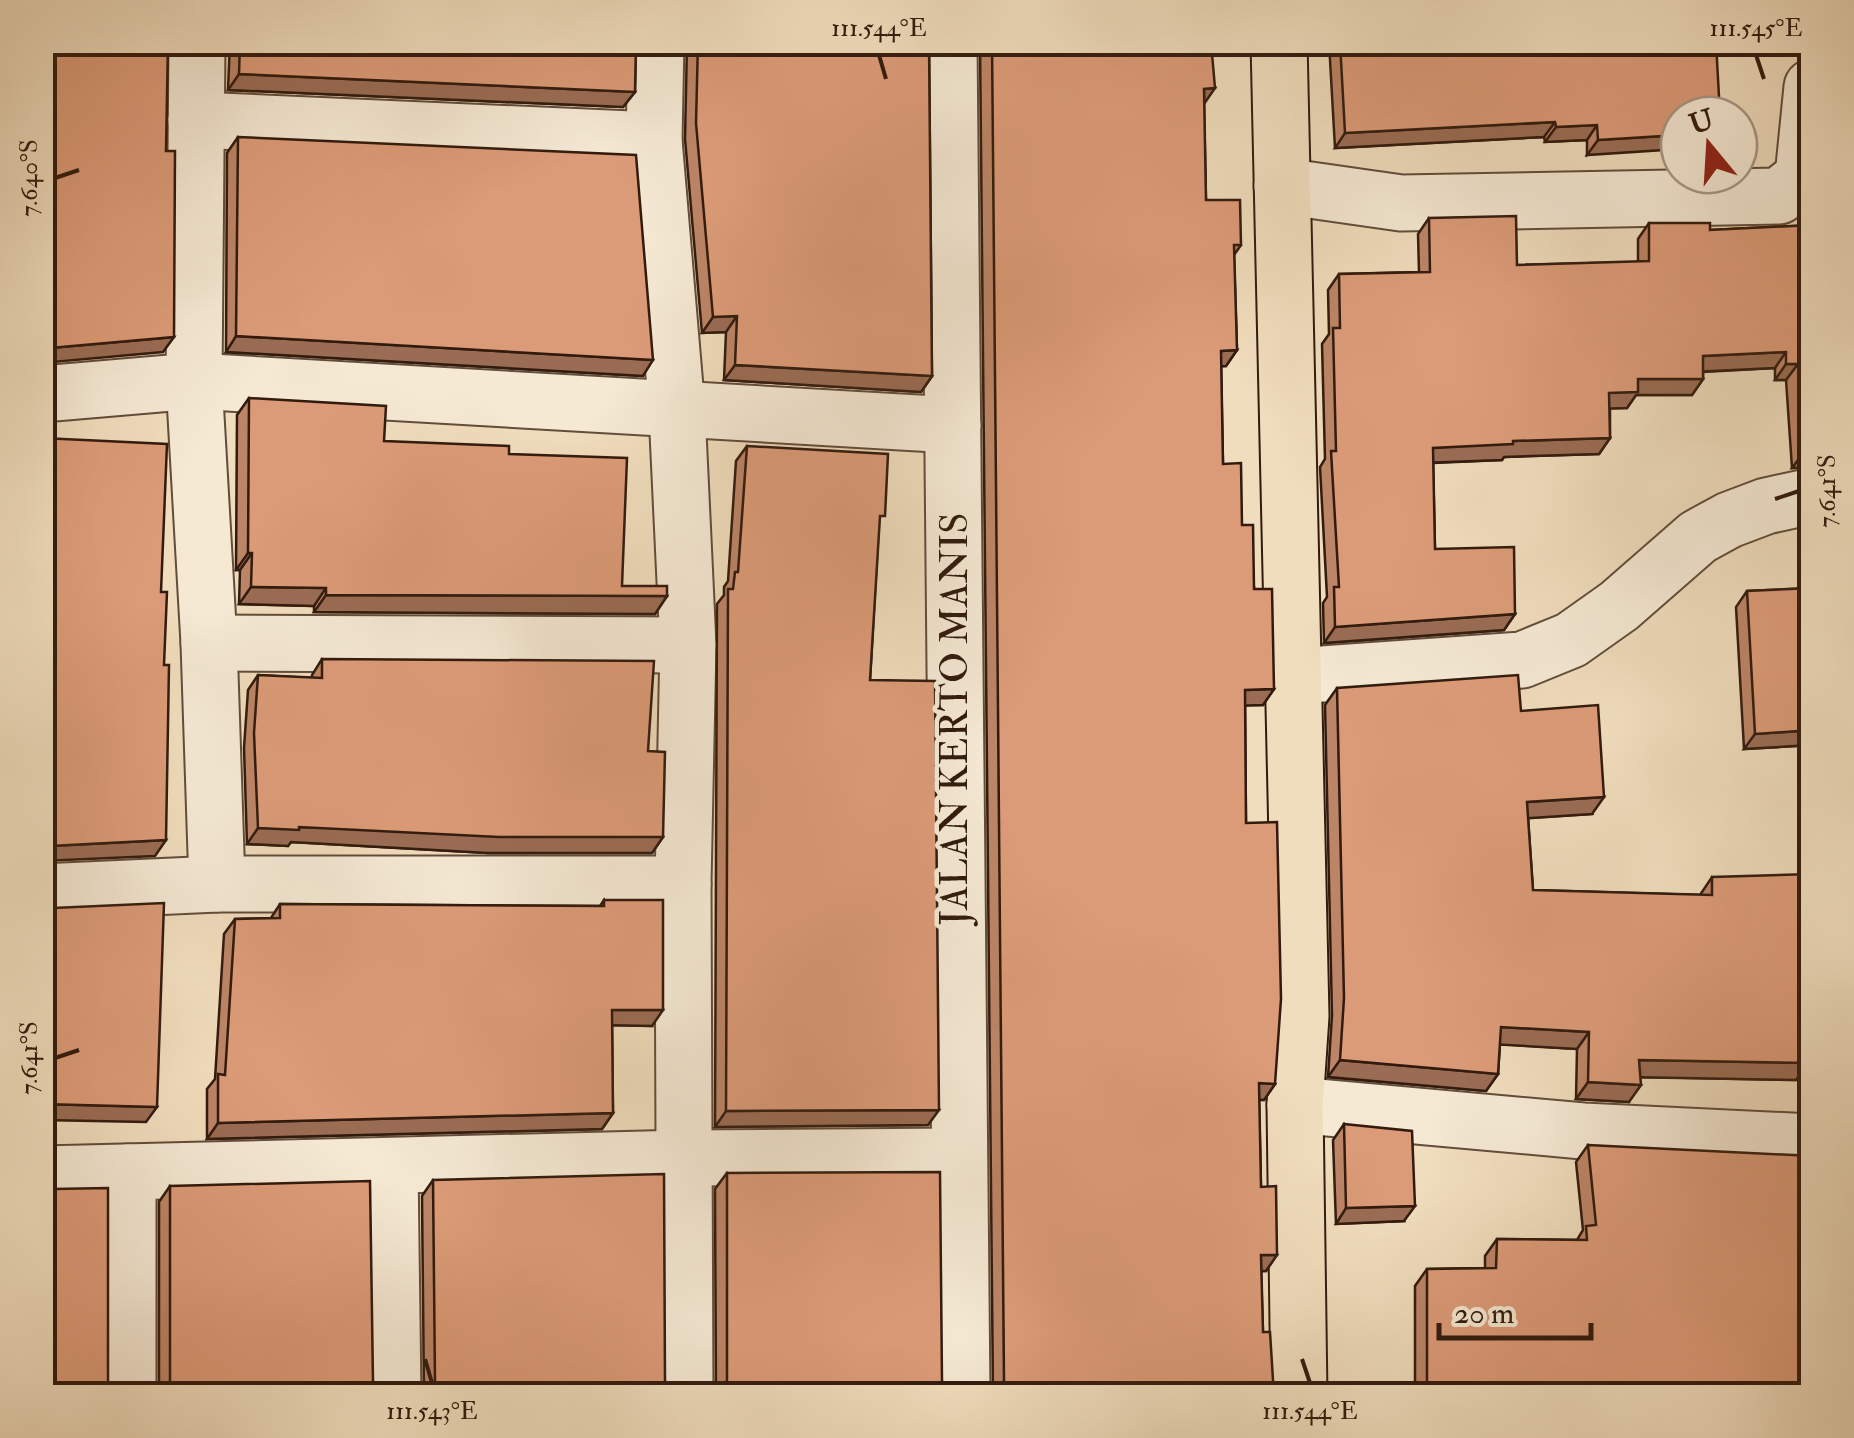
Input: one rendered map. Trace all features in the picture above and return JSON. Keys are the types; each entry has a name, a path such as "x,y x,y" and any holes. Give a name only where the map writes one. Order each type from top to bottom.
{"main road":[{"path":"1279,42 1300,1016 1296,1106 1299,1396"}],"street":[{"path":"197,42 194,381 218,884"},
{"path":"656,42 654,140 677,411 688,645 683,884 685,1396"},
{"name":"JALAN KERTO MANIS","path":"949,42 962,1396"},
{"path":"1282,186 1401,203 1779,196 1803,177 1812,87"},
{"path":"196,120 654,140"},
{"path":"42,394 194,381 953,425"},
{"path":"1294,676 1522,660 1571,640 1619,606 1698,537 1748,513 1812,496"},
{"path":"209,643 688,645"},
{"path":"42,892 218,884 683,884"},
{"path":"1296,1106 1583,1131 1812,1142"},
{"path":"42,1174 684,1158 958,1156"},
{"path":"390,1166 393,1396"},
{"path":"128,1172 128,1396"}],"building":[{"path":"42,42 168,42 166,151 175,151 174,337 42,350"},
{"path":"240,42 636,42 635,92 239,74"},
{"path":"698,42 929,42 932,376 735,365 737,316 713,317 696,123"},
{"path":"992,42 1211,42 1215,88 1204,89 1206,200 1240,200 1241,245 1234,245 1237,350 1221,351 1223,464 1241,463 1242,525 1253,525 1254,589 1272,589 1274,689 1245,690 1246,823 1277,822 1281,999 1275,1084 1259,1083 1261,1187 1276,1186 1277,1255 1261,1255 1263,1332 1270,1332 1274,1396 1000,1396 1004,1380"},
{"path":"1340,42 1716,42 1719,95 1659,95 1659,136 1598,140 1597,125 1556,127 1555,122 1345,133"},
{"path":"238,137 636,155 653,360 236,336"},
{"path":"1516,216 1517,265 1649,261 1649,223 1710,223 1710,230 1812,225 1812,452 1803,453 1798,364 1786,364 1786,352 1703,356 1703,379 1638,379 1638,392 1609,393 1610,438 1433,448 1435,549 1514,547 1515,614 1335,627 1334,587 1339,587 1331,451 1336,451 1333,328 1340,328 1339,274 1430,272 1429,218"},
{"path":"249,398 386,406 384,441 509,446 509,454 627,458 622,586 667,586 667,596 326,595 326,588 251,587"},
{"path":"42,438 167,444 161,592 167,592 164,665 169,665 166,840 42,848"},
{"path":"747,446 888,454 885,516 880,516 870,680 935,681 939,1110 726,1111 728,589 733,589 738,572"},
{"path":"1812,588 1812,730 1755,734 1747,591"},
{"path":"322,659 654,661 648,751 665,752 663,837 499,837 258,828 254,733 258,675 322,678"},
{"path":"1518,675 1521,711 1598,705 1604,797 1527,802 1533,890 1712,895 1712,877 1812,874 1808,1063 1639,1060 1641,1085 1588,1082 1589,1032 1501,1027 1498,1074 1340,1060 1344,998 1337,688"},
{"path":"604,900 663,900 663,1010 612,1010 613,1113 218,1123 218,1074 225,1075 235,919 280,918 280,904 604,906"},
{"path":"164,903 157,1107 42,1104 42,905 53,908"},
{"path":"1344,1124 1412,1131 1415,1206 1346,1208"},
{"path":"1588,1145 1812,1156 1812,1396 1427,1396 1427,1269 1496,1268 1497,1239 1587,1240 1586,1226 1596,1225"},
{"path":"940,1172 942,1381 946,1396 723,1396 727,1380 727,1173"},
{"path":"664,1174 665,1381 669,1396 431,1396 435,1380 433,1180"},
{"path":"370,1181 373,1381 377,1396 166,1396 170,1381 170,1186"},
{"path":"42,1187 108,1188 108,1381 112,1396 42,1396"}]}
